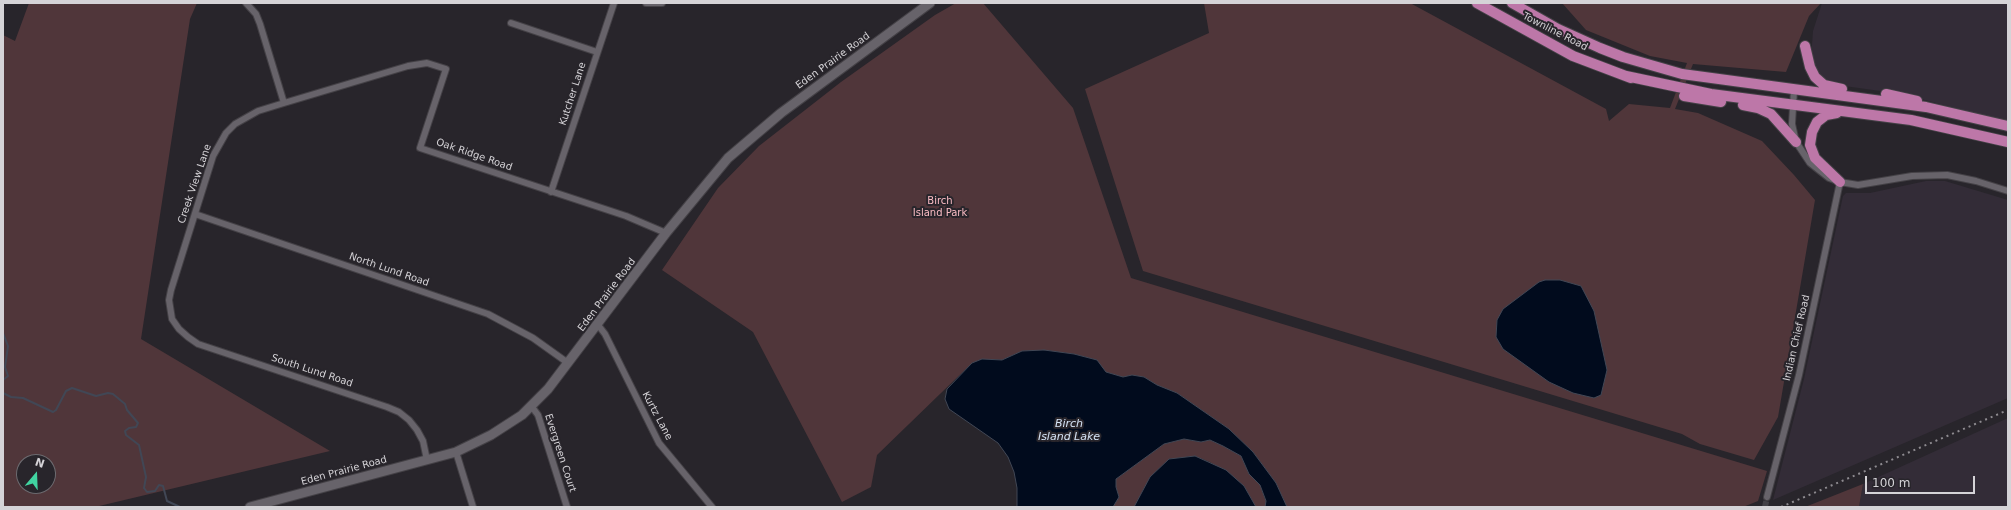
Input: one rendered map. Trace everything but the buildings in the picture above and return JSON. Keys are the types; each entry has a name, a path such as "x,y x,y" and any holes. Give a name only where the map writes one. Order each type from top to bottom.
{"main road":[{"name":"Eden Prairie Road","path":"250,507 456,452 491,435 532,407 598,326 666,233 728,158 754,134 930,3"},
{"name":"Townline Road","path":"1477,3 1573,56 1626,76"},
{"path":"1512,3 1576,38 1623,57 1682,74 1903,104 1957,113"},
{"path":"1524,3 1574,32 1576,38"},
{"path":"1805,46 1810,67 1815,77 1824,85 1904,97 2008,126"},
{"path":"1626,76 1710,94 1926,123 2008,142"},
{"path":"1626,76 1670,93 1766,110 1782,124 1796,142"},
{"path":"1840,182 1815,158 1810,145 1812,132 1817,122 1826,115 1857,113"}],"street":[{"path":"246,3 256,14 260,24 284,103"},
{"name":"Kutcher Lane","path":"550,192 614,3"},
{"path":"646,3 662,3"},
{"path":"511,23 597,52"},
{"name":"Oak Ridge Road","path":"284,103 412,65 427,63 446,69 420,148 626,216 666,233"},
{"path":"1794,90 1792,124 1796,142 1804,157 1815,168 1840,182 1858,185 1912,176 1947,175 1976,181 2008,191"},
{"name":"Creek View Lane","path":"172,319 169,300 171,290 213,156 226,133 246,116 284,103"},
{"name":"Indian Chief Road","path":"1767,497 1808,338 1840,182"},
{"name":"North Lund Road","path":"195,214 488,314 533,338 568,363"},
{"name":"South Lund Road","path":"172,319 183,333 198,344 380,404 399,412 409,420 417,430 423,441 427,460"},
{"name":"Kurtz Lane","path":"598,326 605,334 659,443 712,507"},
{"name":"Evergreen Court","path":"532,407 538,415 567,507"},
{"path":"456,452 473,507"}],"shaded area":[{"path":"1822,3 2008,3 2008,122 1902,94 1830,84 1816,75 1811,59 1813,31"},
{"path":"1926,181 1945,181 2008,200 2008,398 1773,500 1804,379 1843,196 1846,193 1870,193"},
{"path":"2008,418 2008,507 1859,507 1863,484"}],"green space":[{"path":"29,3 197,3 190,19 141,339 330,451 95,507 3,507 3,35 15,41"},
{"name":"Birch Island Park","path":"956,3 983,3 1073,108 1131,278 1767,471 1758,501 1743,507 1287,507 1276,483 1253,452 1229,429 1177,393 1157,385 1144,377 1132,375 1123,377 1105,372 1097,360 1074,354 1044,350 1022,351 1002,360 982,359 972,363 877,455 871,487 842,502 753,332 662,270 718,188 759,146 841,82 935,15"},
{"path":"1204,3 1410,3 1606,109 1609,121 1629,104 1670,108 1687,63 1650,56 1586,30 1562,3 1821,3 1809,16 1786,72 1693,64 1675,109 1698,113 1762,141 1815,200 1778,417 1754,460 1700,444 1682,434 1143,271 1085,89 1209,33"},
{"path":"1184,439 1201,442 1210,440 1241,456 1249,474 1260,485 1266,502 1265,507 1256,507 1244,486 1210,462 1195,456 1169,459 1150,477 1134,507 1113,507 1119,497 1116,487 1116,479 1164,444"},
{"path":"1863,484 1859,507 1805,507"}],"water":[{"path":"1545,280 1560,280 1581,286 1594,311 1607,370 1601,395 1594,398 1573,393 1549,382 1503,349 1496,337 1497,320 1503,309 1539,282"},
{"name":"Birch Island Lake","path":"1044,350 1074,354 1097,360 1106,372 1123,377 1132,375 1144,377 1157,385 1177,393 1229,429 1253,452 1276,483 1287,507 1265,507 1266,501 1260,485 1249,474 1241,456 1210,440 1201,442 1184,439 1164,444 1116,479 1116,487 1119,497 1113,507 1017,507 1017,488 1014,472 1008,457 998,443 949,409 945,399 947,389 972,363 982,359 1002,360 1022,351"},
{"path":"1195,456 1226,470 1244,486 1256,507 1134,507 1150,477 1169,459"}],"waterway":[{"path":"3,315 3,333 8,346 5,367 8,376 3,380"},
{"path":"3,393 11,397 23,398 53,412 56,410 66,391 72,388 96,396 108,393 113,394 125,404 127,410 138,423 136,427 129,428 125,431 126,435 139,445 146,477 144,488 147,492 155,491 159,485 163,486 167,501 180,507"}],"tunnel":[{"path":"1765,507 1767,497"}],"railway":[{"path":"1781,507 2008,410"}]}
